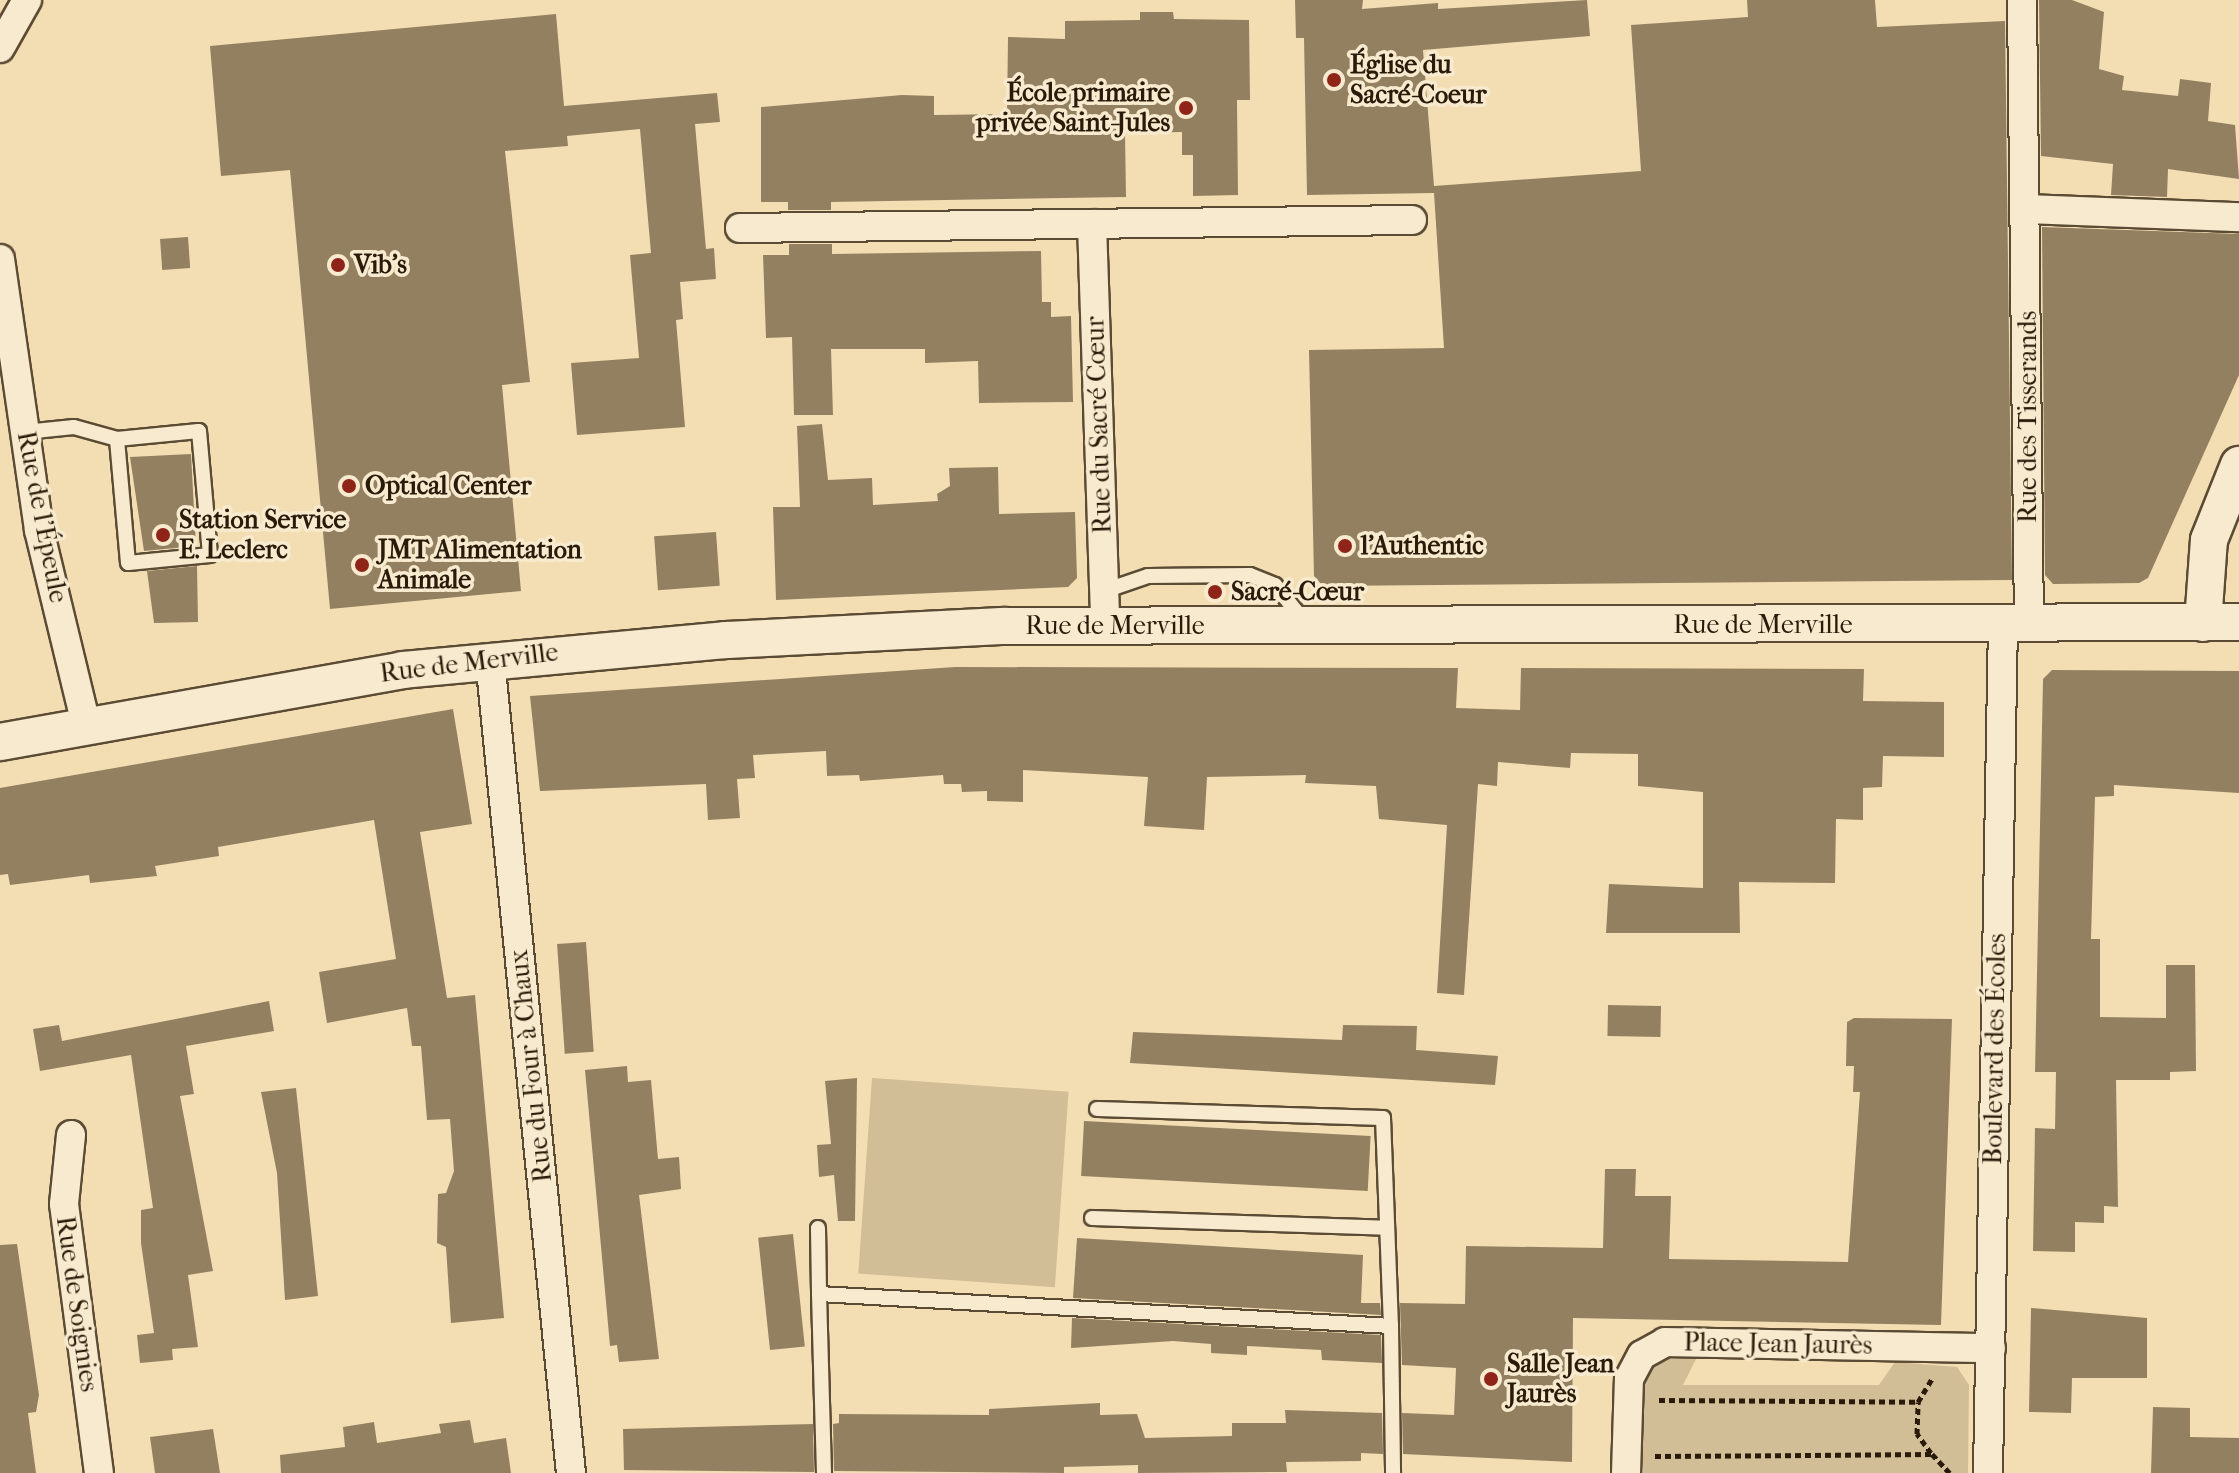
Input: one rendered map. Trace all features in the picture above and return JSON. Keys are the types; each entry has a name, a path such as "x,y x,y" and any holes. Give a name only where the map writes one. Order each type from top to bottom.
{"street":[{"path":"0,48 27,0"},
{"name":"Rue des Tisserands","path":"2016,625 2027,209 2022,0"},
{"path":"2027,209 2239,217"},
{"path":"740,228 1412,220"},
{"name":"Rue du Sacré Cœur","path":"1092,224 1104,609"},
{"name":"Rue de l'Épeule","path":"0,259 39,530 86,725"},
{"path":"2203,623 2209,540 2239,465"},
{"name":"Rue de Merville","path":"0,742 490,659 1104,609 1308,626 2239,622"},
{"name":"Boulevard des Écoles","path":"1988,1473 2016,625"},
{"name":"Rue du Four à Chaux","path":"490,659 571,1473"},
{"name":"Rue de Soignies","path":"71,1135 64,1204 99,1473"},
{"name":"Place Jean Jaurès","path":"1626,1464 1627,1400 1634,1366 1665,1342 1991,1348"}],"lane":[{"path":"25,432 74,427 117,439 199,431 210,555 128,563 117,439"},
{"path":"1104,609 1148,576 1250,575 1275,585 1308,626"},
{"path":"1097,1109 1383,1118 1393,1473"},
{"path":"1092,1218 1387,1228"},
{"path":"818,1228 824,1473"},
{"path":"819,1294 1391,1326"}],"path":[{"path":"1950,1348 1918,1402 1917,1434 1950,1473"},
{"path":"1627,1400 1918,1402"},
{"path":"1626,1464 1932,1454"}],"shaded area":[{"path":"872,1078 1069,1092 1055,1287 858,1274"},
{"path":"1697,1357 1683,1385 1879,1385 1895,1362 1957,1367 1969,1385 1968,1473 1641,1473 1644,1376 1664,1358"}],"building":[{"path":"1295,0 1363,0 1362,9 1438,3 1438,9 1587,0 1590,36 1423,50 1434,186 1641,171 1631,25 1748,17 1747,0 1875,0 1877,27 2005,21 2012,580 1323,586 1314,576 1309,350 1444,348 1434,193 1307,195 1304,38 1296,38"},
{"path":"2039,0 2072,0 2104,12 2099,69 2124,76 2122,90 2178,96 2180,79 2211,83 2208,121 2235,125 2239,179 2168,169 2167,197 2111,195 2113,164 2041,156"},
{"path":"1140,12 1173,12 1174,19 1249,20 1250,100 1237,100 1238,195 1193,196 1193,155 1182,155 1182,132 1125,133 1126,197 831,202 831,210 788,210 788,202 761,202 761,107 902,95 934,96 934,115 1007,114 1008,37 1065,39 1065,21 1140,20"},
{"path":"556,14 564,106 717,93 720,122 695,124 706,249 714,248 716,279 680,282 683,319 676,320 685,427 577,435 571,363 639,358 630,255 651,253 640,129 567,136 568,146 505,151 530,382 502,385 521,591 330,609 290,170 221,176 210,46"},
{"path":"2042,227 2239,234 2239,375 2148,578 2139,583 2053,584 2045,575"},
{"path":"188,237 190,268 162,270 160,239"},
{"path":"789,244 832,244 832,254 1041,251 1042,302 1051,302 1051,317 1071,316 1073,402 979,403 978,361 925,363 925,349 831,349 833,415 794,415 792,337 766,338 763,255 789,255"},
{"path":"822,424 828,480 872,478 873,505 938,501 937,494 950,486 949,468 998,467 999,514 1075,512 1077,578 1068,587 776,600 773,507 800,507 797,426"},
{"path":"191,454 196,546 144,551 130,457"},
{"path":"716,532 720,586 658,590 654,536"},
{"path":"197,566 198,622 154,623 147,571"},
{"path":"955,667 1458,668 1456,708 1520,710 1521,668 1864,669 1863,701 1944,702 1944,757 1883,756 1882,787 1863,788 1863,820 1836,819 1835,883 1739,882 1740,933 1606,933 1609,884 1703,888 1703,792 1638,786 1638,754 1571,753 1570,768 1498,762 1497,786 1478,784 1464,995 1437,993 1447,825 1379,819 1376,786 1305,783 1306,775 1207,777 1204,830 1144,826 1148,777 1023,770 1023,802 987,801 987,791 962,792 961,784 944,784 943,775 860,781 859,775 827,776 826,751 753,755 755,778 737,779 740,818 708,820 706,784 540,791 530,696"},
{"path":"2052,670 2239,671 2239,793 2114,785 2114,796 2095,797 2091,939 2100,939 2100,1017 2166,1018 2166,965 2195,965 2196,1071 2170,1072 2170,1080 2116,1080 2118,1207 2104,1206 2104,1223 2075,1222 2075,1252 2033,1251 2035,1128 2055,1129 2056,1072 2035,1072 2043,679"},
{"path":"453,709 472,824 420,832 447,998 475,995 504,1318 451,1323 446,1247 437,1243 438,1194 446,1193 454,1171 450,1119 427,1120 421,1046 412,1046 407,1008 327,1023 319,972 396,959 374,820 218,847 219,856 155,866 157,876 90,883 89,875 10,885 8,874 0,875 0,788"},
{"path":"586,942 594,1052 565,1054 557,944"},
{"path":"269,1001 274,1031 186,1046 194,1094 180,1096 213,1271 188,1275 198,1347 172,1349 173,1360 140,1363 137,1335 154,1333 141,1243 141,1210 153,1208 131,1055 40,1071 33,1029 59,1025 62,1041"},
{"path":"1608,1005 1661,1006 1660,1037 1607,1036"},
{"path":"1854,1018 1952,1019 1941,1325 1573,1318 1572,1462 1403,1454 1402,1413 1454,1415 1456,1368 1402,1365 1400,1303 1465,1304 1466,1246 1603,1248 1605,1169 1636,1169 1635,1196 1671,1196 1669,1259 1848,1262 1860,1092 1853,1092 1854,1066 1846,1066 1847,1022"},
{"path":"1343,1025 1417,1026 1416,1050 1498,1056 1495,1085 1130,1063 1133,1032 1342,1040"},
{"path":"627,1066 628,1082 651,1080 658,1159 679,1157 681,1189 639,1195 659,1359 619,1362 617,1345 610,1346 585,1070"},
{"path":"857,1078 855,1221 838,1221 834,1175 819,1177 817,1145 831,1144 825,1081"},
{"path":"296,1088 318,1296 285,1300 277,1173 261,1092"},
{"path":"1084,1121 1371,1136 1368,1191 1081,1176"},
{"path":"793,1234 805,1346 770,1350 758,1238"},
{"path":"1077,1238 1363,1255 1361,1303 1380,1303 1381,1315 1073,1298"},
{"path":"17,1244 39,1395 36,1412 28,1413 36,1473 0,1473 0,1245"},
{"path":"2031,1308 2147,1318 2147,1378 2072,1378 2071,1413 2029,1412"},
{"path":"1072,1318 1381,1335 1382,1363 1322,1360 1321,1350 1247,1346 1247,1355 1211,1353 1211,1344 1173,1341 1071,1348"},
{"path":"1100,1403 1100,1415 1137,1414 1145,1438 1232,1436 1232,1423 1286,1423 1285,1410 1382,1413 1383,1454 1361,1453 1361,1461 1286,1462 1287,1472 1138,1473 1138,1465 1064,1467 1064,1473 834,1471 833,1424 839,1423 839,1414 989,1415 989,1409"},
{"path":"2153,1407 2190,1408 2190,1437 2239,1438 2239,1473 2151,1473"},
{"path":"470,1420 474,1443 506,1438 511,1473 281,1473 280,1455 345,1447 343,1427 374,1422 377,1443 441,1433 439,1424"},
{"path":"813,1424 814,1472 624,1470 623,1429"},
{"path":"213,1429 220,1473 155,1473 150,1437"}],"place":[{"name":"Église du Sacré-Coeur","path":"1334,80"},
{"name":"École primaire privée Saint-Jules","path":"1186,108"},
{"name":"Vib's","path":"338,265"},
{"name":"Optical Center","path":"349,486"},
{"name":"Station Service E. Leclerc","path":"163,535"},
{"name":"l’Authentic","path":"1345,546"},
{"name":"JMT Alimentation Animale","path":"362,565"},
{"name":"Sacré-Cœur","path":"1215,592"},
{"name":"Salle Jean Jaurès","path":"1491,1379"}]}
